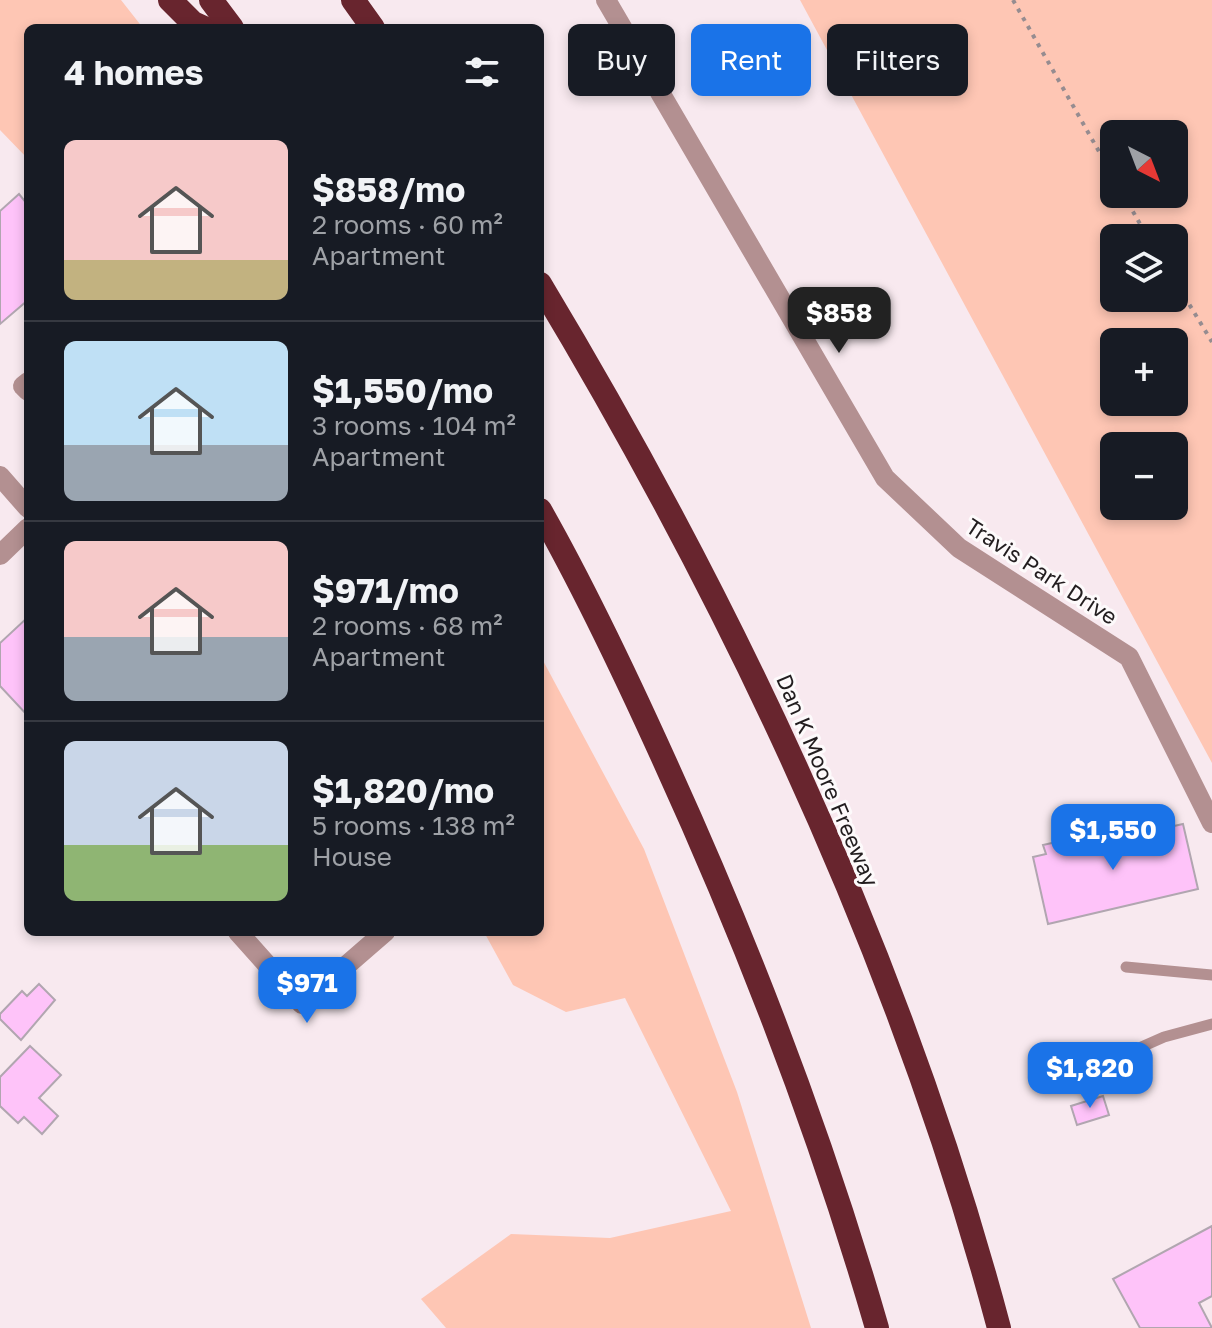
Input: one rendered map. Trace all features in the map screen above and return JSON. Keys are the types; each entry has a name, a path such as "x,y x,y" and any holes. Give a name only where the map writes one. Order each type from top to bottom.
{"highway":[{"path":"170,0 195,24"},
{"path":"211,0 229,24"},
{"path":"353,0 370,24"},
{"name":"Dan K Moore Freeway","path":"544,291 655,481 736,635 795,765 912,1052 982,1263 999,1328"},
{"path":"544,518 627,678 705,848 808,1110 877,1328"}],"street":[{"name":"Travis Park Drive","path":"606,0 885,478 959,548 1129,657 1212,823"},
{"path":"0,476 24,503"},
{"path":"0,555 24,532"},
{"path":"242,936 302,1004 380,936"}],"lane":[{"path":"1126,967 1212,975"},
{"path":"1112,1060 1164,1037 1212,1024"}],"path":[{"path":"1013,0 1100,153"},
{"path":"1188,302 1212,342"}],"shaded area":[{"path":"0,0 121,0 140,24 24,24 24,155 0,130"},
{"path":"800,0 1212,0 1212,763 852,96 968,96 968,24 827,24 827,50"},
{"path":"544,662 644,849 737,1092 811,1328 446,1328 421,1299 511,1234 610,1238 731,1211 625,998 566,1012 513,985 486,936 544,936"}],"building":[{"path":"19,194 24,200 24,303 0,324 0,211"},
{"path":"24,621 24,712 0,686 0,643"},
{"path":"1183,824 1198,889 1048,924 1033,857 1046,854 1043,845 1114,829 1116,839"},
{"path":"39,984 55,1000 21,1040 0,1019 0,1014 22,991 27,996"},
{"path":"30,1046 61,1075 39,1098 58,1116 42,1134 24,1117 18,1123 0,1106 0,1077"},
{"path":"1103,1096 1109,1115 1077,1125 1071,1106"},
{"path":"1212,1226 1212,1296 1199,1303 1212,1328 1140,1328 1113,1279"}]}
